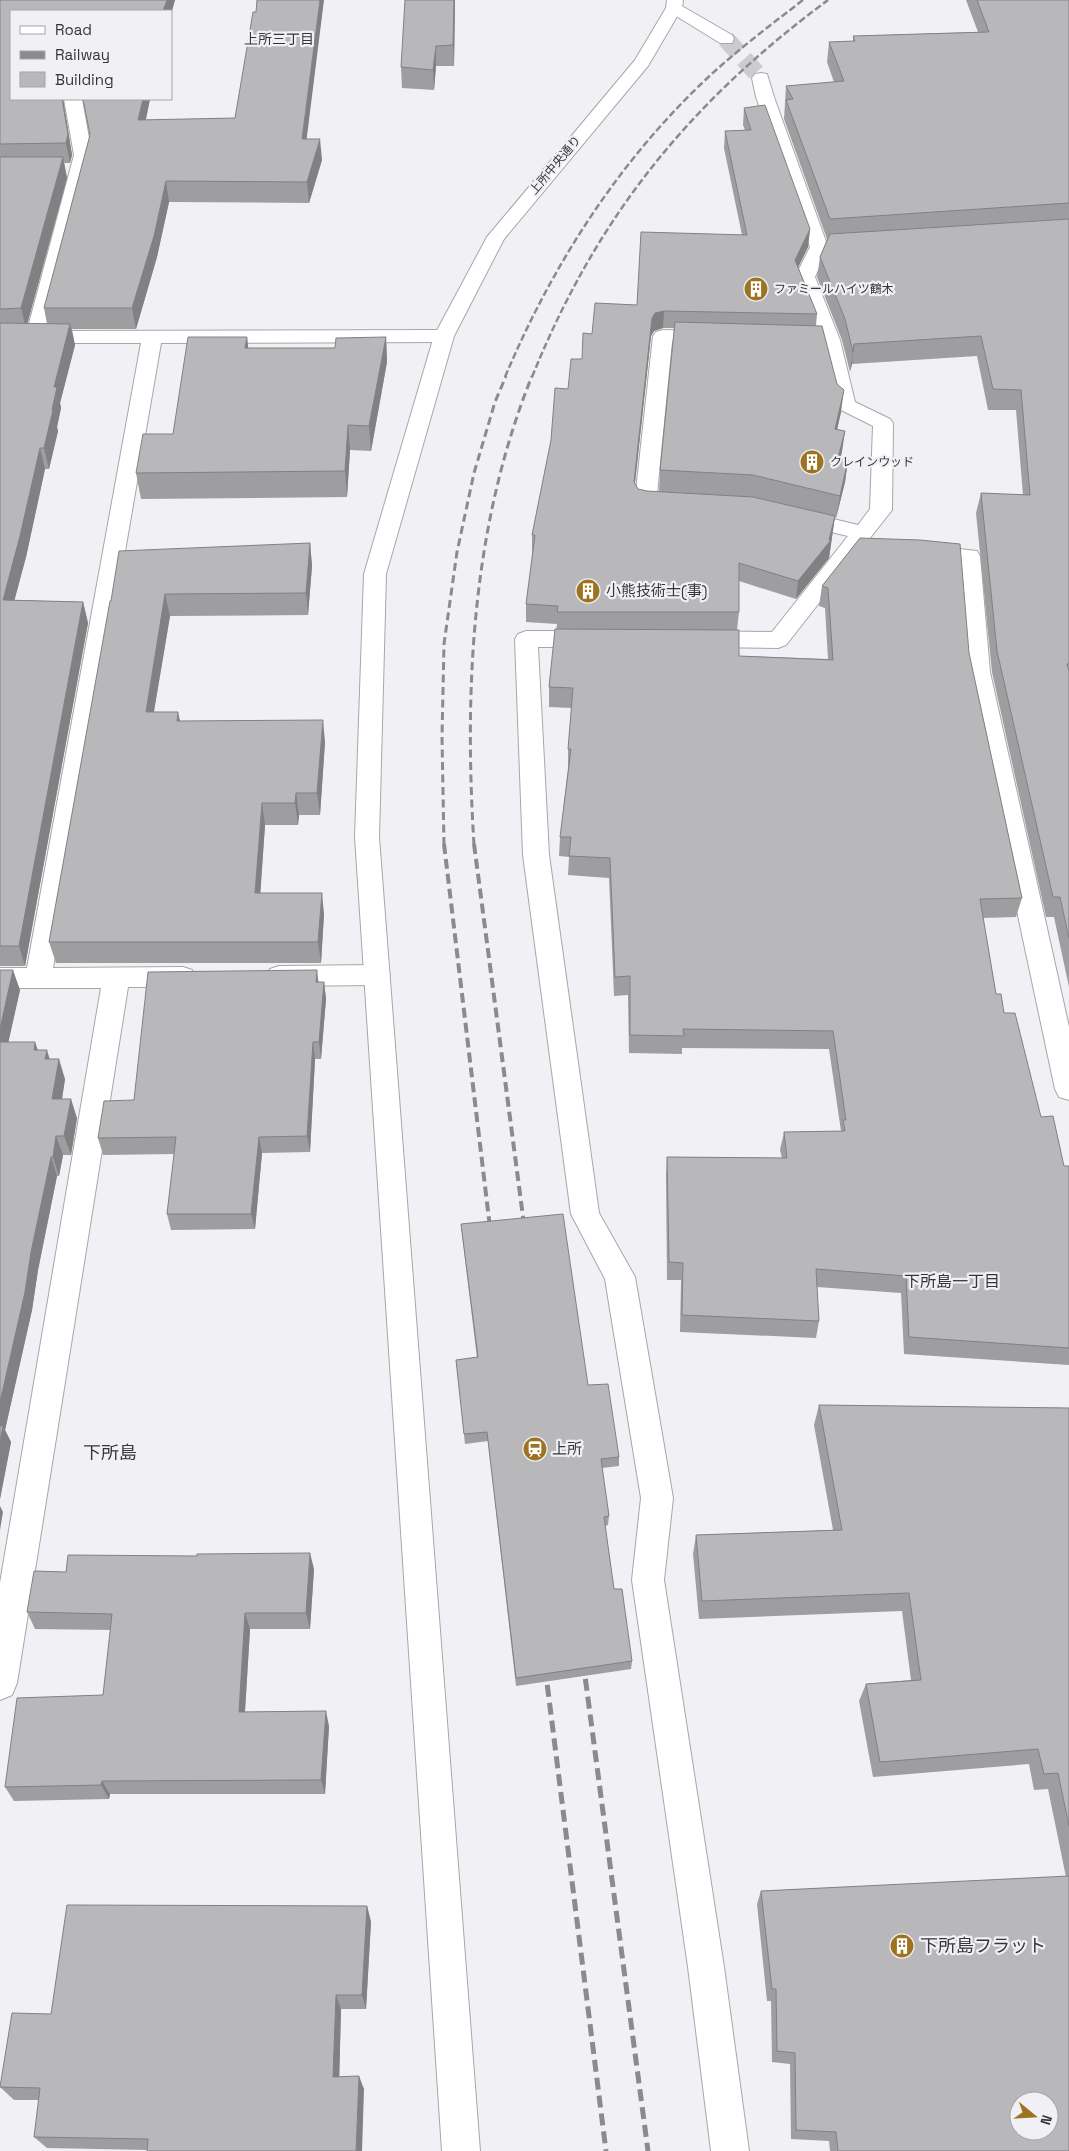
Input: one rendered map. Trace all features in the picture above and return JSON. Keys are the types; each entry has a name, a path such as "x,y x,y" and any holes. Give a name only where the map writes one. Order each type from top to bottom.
{"street":[{"path":"675,4 726,39"},
{"name":"上所中央通り","path":"461,2151 367,837 375,574 444,336 496,237 642,62 675,4"},
{"path":"686,639 778,640 881,510 883,423 846,405 821,340 805,277 829,246 765,97 761,78"},
{"path":"35,337 83,155 73,100"},
{"path":"59,170 79,170"},
{"path":"0,337 444,336"},
{"path":"694,503 646,500 663,336 732,338"},
{"path":"38,978 152,337"},
{"path":"779,513 892,549 969,556 978,672 1069,1089"},
{"path":"616,639 526,639 536,855 585,1214 620,1277 657,1498 648,1580 706,1967 730,2151"},
{"path":"251,976 377,975"},
{"path":"0,1683 116,977"},
{"path":"0,978 203,977"}],"building":[{"path":"0,0 167,0 163,10 10,10 10,100 62,100 68,134 66,143 0,144"},
{"path":"257,0 320,0 302,139 320,139 307,182 166,181 154,236 132,308 44,308 90,135 83,100 143,100 138,120 235,118 253,12 256,12"},
{"path":"405,0 454,0 453,45 436,46 433,70 401,67"},
{"path":"977,0 1069,0 1069,203 830,219 786,100 793,99 786,86 844,81 829,42 855,41 853,36 989,32"},
{"path":"765,105 810,229 795,260 817,314 664,311 655,313 652,318 634,482 638,489 647,491 753,497 835,516 829,540 831,540 798,581 739,563 739,612 557,612 558,606 526,604 535,535 532,535 551,440 555,388 568,389 571,359 582,359 583,333 592,334 595,303 637,305 641,232 747,235 725,131 751,130 744,108"},
{"path":"0,157 63,157 21,308 0,309"},
{"path":"1069,219 1069,664 1067,664 1069,671 1069,938 1060,897 1053,897 997,651 981,493 1030,495 1021,390 993,389 981,336 854,344 853,352 845,319 820,257 830,234"},
{"path":"675,322 822,326 837,384 844,390 835,429 845,431 838,458 848,460 840,496 753,475 660,470"},
{"path":"0,323 70,324 54,387 57,387 44,448 40,448 3,600 83,602 19,946 0,946"},
{"path":"188,337 247,337 245,348 335,348 336,338 386,337 369,426 348,425 345,471 136,473 143,434 173,434"},
{"path":"860,538 920,540 960,544 969,653 1022,898 980,899 996,994 1001,994 1004,1013 1015,1013 1041,1117 1053,1116 1064,1166 1069,1166 1069,1348 909,1337 906,1276 816,1269 819,1321 682,1315 683,1263 669,1262 667,1157 787,1158 784,1132 845,1131 843,1120 846,1120 833,1031 683,1029 684,1036 630,1035 630,976 615,977 610,858 569,856 571,837 560,837 571,749 568,749 573,688 549,687 555,629 739,630 739,656 833,660 828,588 822,586"},
{"path":"310,543 306,593 165,594 146,712 178,712 177,721 323,720 317,793 296,793 295,803 262,803 255,893 322,893 318,942 49,942 119,551"},
{"path":"0,970 13,970 0,1029"},
{"path":"317,970 316,982 324,982 319,1042 313,1042 307,1136 259,1137 251,1214 167,1214 176,1137 98,1138 104,1101 134,1100 148,972"},
{"path":"0,1042 35,1042 34,1050 47,1050 45,1059 59,1059 52,1099 71,1099 64,1136 56,1136 53,1157 51,1157 31,1252 25,1292 0,1402"},
{"path":"563,1214 588,1385 608,1384 619,1457 601,1459 609,1516 604,1517 614,1589 622,1589 632,1661 516,1678 487,1432 464,1434 456,1360 478,1357 461,1224"},
{"path":"819,1405 1069,1408 1069,1826 1058,1773 1044,1774 1038,1749 880,1762 866,1684 921,1680 909,1593 702,1601 696,1535 842,1530"},
{"path":"0,1426 3,1426 0,1442"},
{"path":"310,1553 306,1613 245,1613 239,1712 326,1711 321,1780 102,1781 101,1785 5,1787 17,1698 103,1695 112,1614 27,1612 34,1571 66,1572 68,1555 197,1556 197,1554"},
{"path":"1069,1876 1069,2151 838,2151 836,2132 796,2130 795,2053 777,2051 776,1989 772,1989 761,1891"},
{"path":"67,1905 367,1906 362,1995 336,1995 333,2077 359,2076 356,2151 147,2151 148,2139 34,2137 40,2088 0,2087 12,2013 51,2014"}],"tunnel":[{"path":"726,39 761,78"}],"railway":[{"path":"505,377 543,297 565,258 588,221 640,150 700,85 750,41 803,0"},
{"path":"532,377 558,319 586,265 618,214 652,167 690,122 732,80 778,39 828,0"},
{"path":"444,845 442,737 444,644 457,552 474,473 495,402 506,376"},
{"path":"474,845 470,726 472,666 477,607 485,548 496,490 512,432 532,376"},
{"path":"444,844 491,1236"},
{"path":"474,844 525,1232"},
{"path":"583,1661 648,2151"},
{"path":"545,1667 606,2151"}],"place":[{"name":"ファミールハイツ鶴木","path":"756,289"},
{"name":"クレインウッド","path":"812,462"},
{"name":"小熊技術士(事)","path":"588,591"},
{"name":"上所","path":"535,1449"},
{"name":"下所島フラット","path":"902,1946"}],"district":[{"name":"上所三丁目","path":"279,39"},
{"name":"下所島一丁目","path":"952,1281"},
{"name":"下所島","path":"110,1453"}]}
